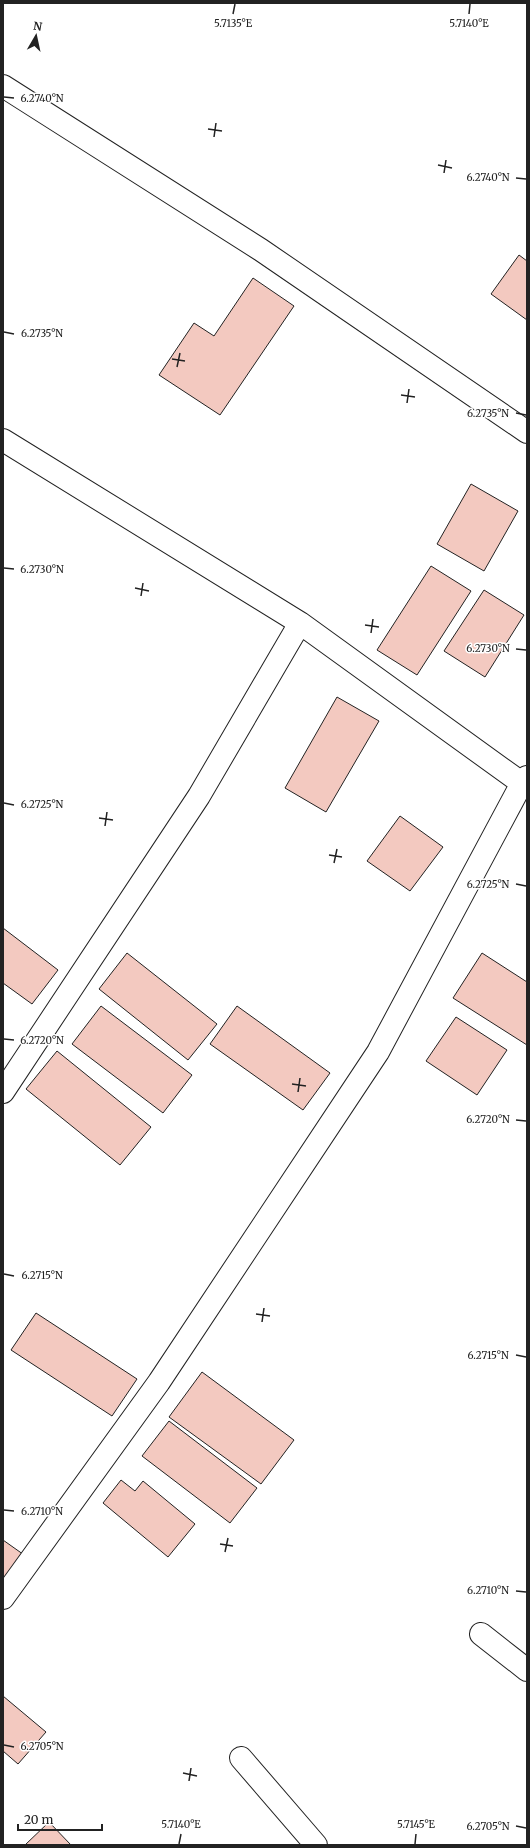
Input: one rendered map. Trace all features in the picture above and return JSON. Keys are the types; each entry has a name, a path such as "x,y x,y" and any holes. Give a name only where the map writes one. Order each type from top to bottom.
{"street":[{"path":"3,86 261,250 527,432"},
{"path":"3,440 300,623 525,782 378,1052 159,1382 3,1598"},
{"path":"3,1092 199,796 300,623"},
{"path":"481,1634 527,1670"},
{"path":"241,1758 316,1845"}],"building":[{"path":"519,255 527,261 527,320 491,294"},
{"path":"253,278 294,306 220,415 159,375 194,323 214,336"},
{"path":"471,484 518,511 484,571 437,544"},
{"path":"431,566 471,591 417,675 377,650"},
{"path":"484,590 524,615 485,677 444,651"},
{"path":"337,697 379,721 326,812 285,788"},
{"path":"400,816 443,847 410,891 367,861"},
{"path":"3,928 58,970 32,1004 3,983"},
{"path":"127,953 217,1024 188,1060 99,989"},
{"path":"482,953 527,982 527,1045 453,998"},
{"path":"101,1006 192,1075 163,1113 72,1044"},
{"path":"237,1006 330,1073 303,1110 210,1044"},
{"path":"456,1017 507,1050 477,1095 426,1061"},
{"path":"57,1051 151,1127 120,1165 26,1089"},
{"path":"36,1313 137,1379 112,1416 11,1350"},
{"path":"202,1372 294,1440 261,1484 169,1417"},
{"path":"169,1421 257,1488 230,1523 142,1456"},
{"path":"121,1480 135,1491 143,1481 195,1524 168,1557 103,1503"},
{"path":"3,1540 27,1557 3,1591"},
{"path":"3,1696 46,1732 18,1764 3,1751"},
{"path":"49,1822 71,1845 25,1845"}]}
